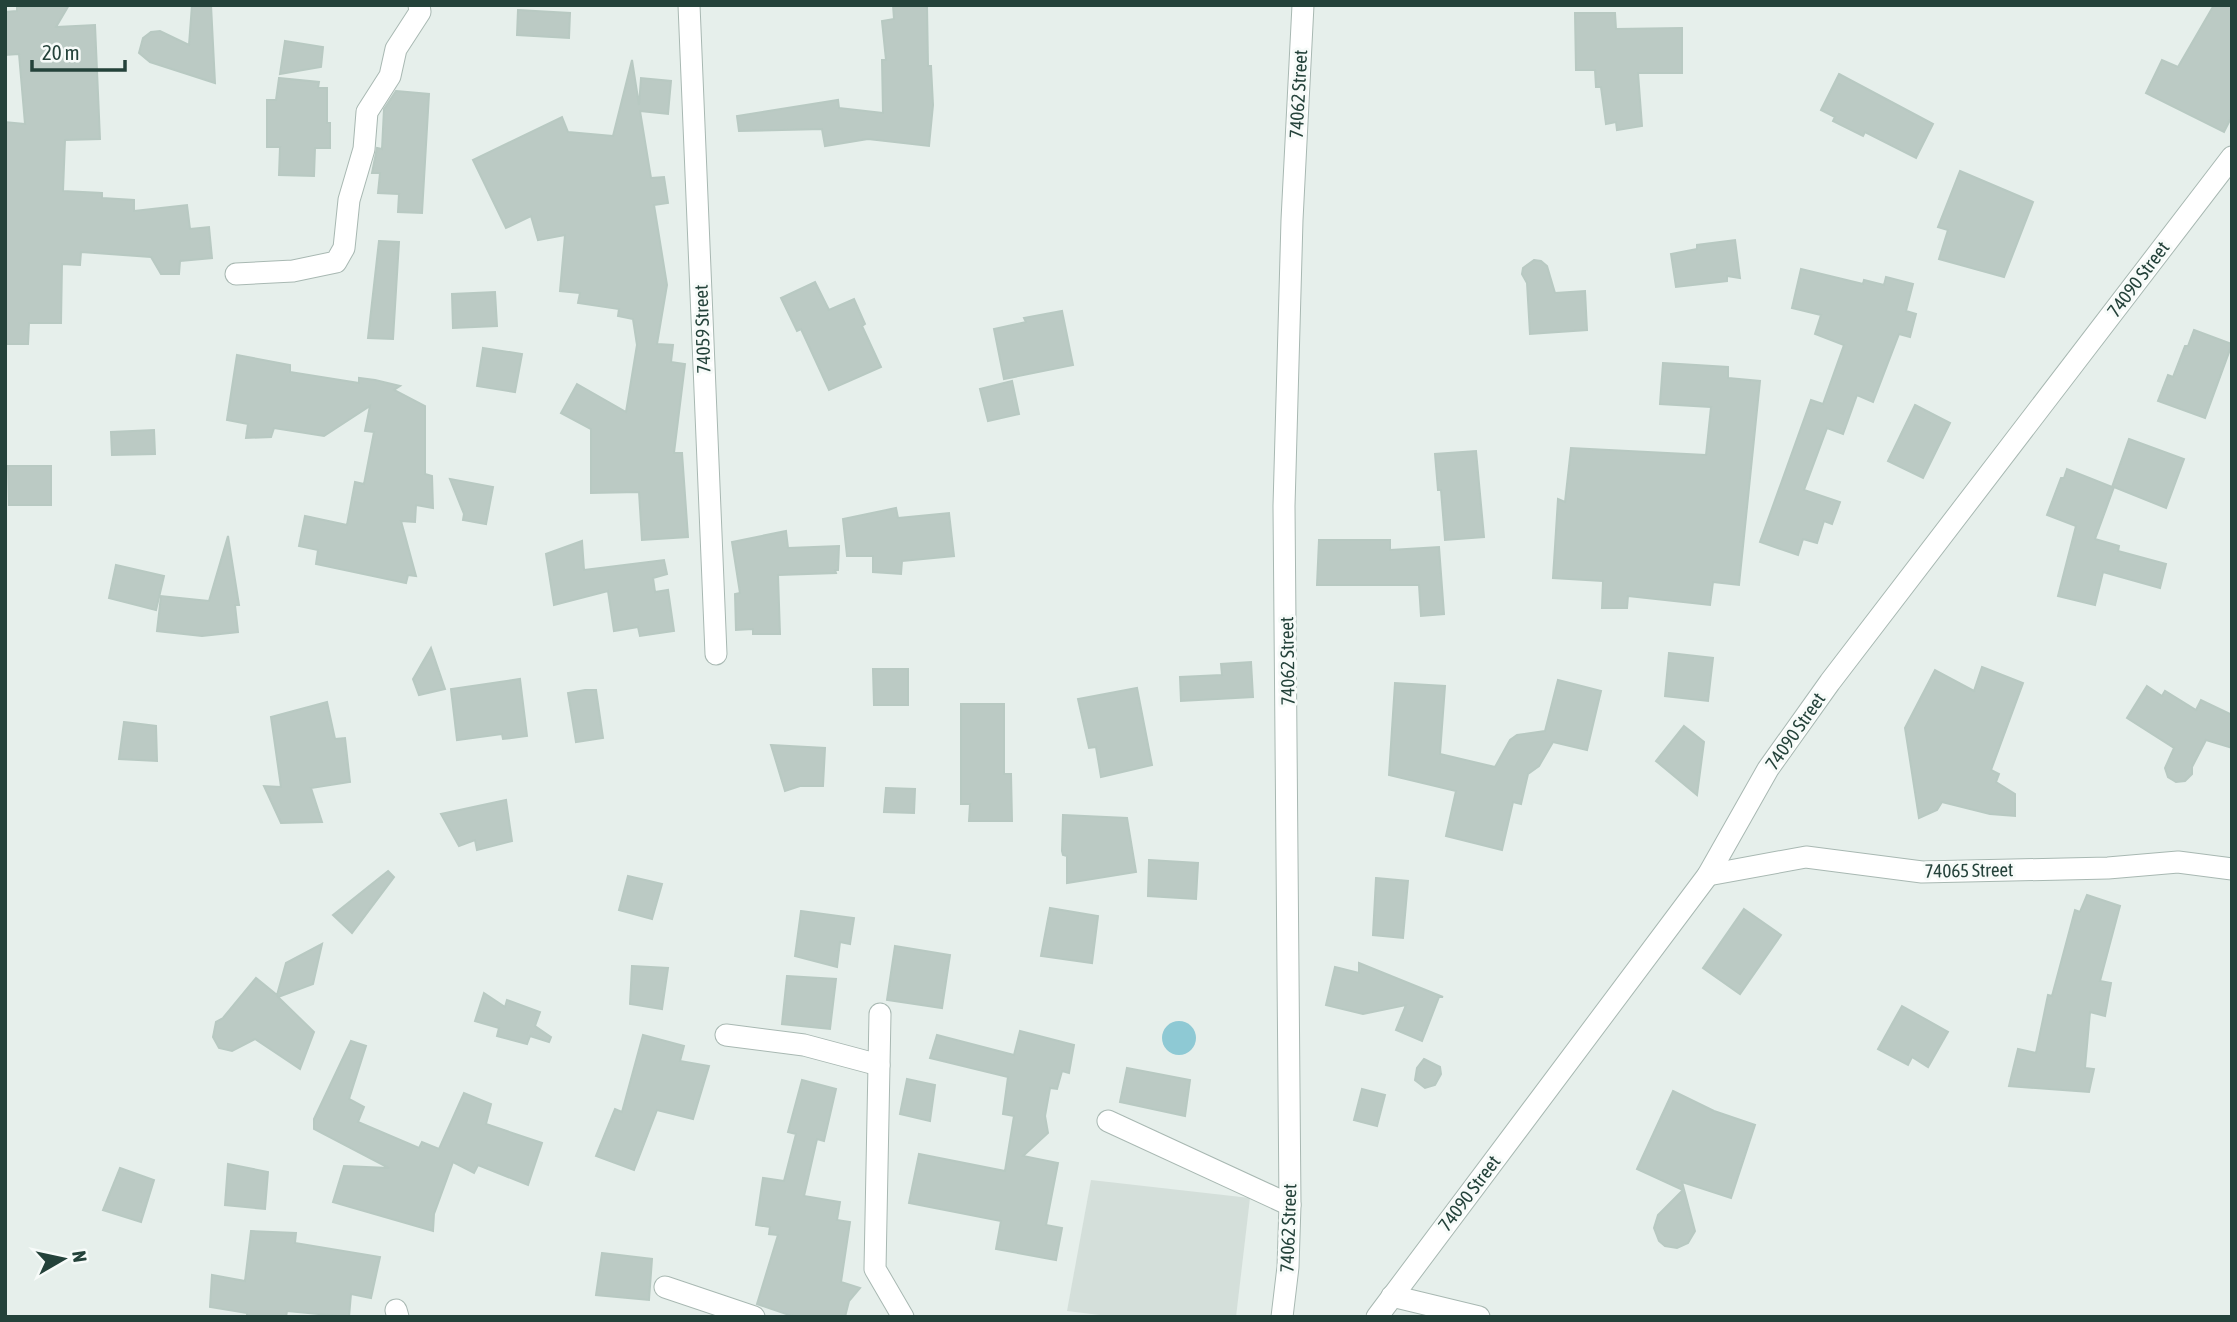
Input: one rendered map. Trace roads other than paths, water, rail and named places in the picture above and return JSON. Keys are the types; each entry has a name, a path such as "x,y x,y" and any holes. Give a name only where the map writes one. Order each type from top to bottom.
{"street":[{"path":"236,274 293,271 336,262 344,248 349,200 364,149 367,112 390,76 397,49 420,12 419,5"},
{"name":"74059 Street","path":"689,5 716,654"},
{"name":"74062 Street","path":"1284,1315 1290,1205 1284,506 1292,220 1303,5"},
{"name":"74090 Street","path":"1377,1317 1708,875 1768,769 1830,682 2232,157"},
{"name":"74065 Street","path":"1708,875 1806,857 1922,872 2108,868 2178,862 2232,869"},
{"path":"880,1014 875,1269 902,1317"},
{"path":"726,1035 804,1045 878,1066"},
{"path":"1108,1121 1290,1205"},
{"path":"665,1287 754,1317"},
{"path":"1392,1296 1479,1317"}],"water":[{"path":"1179,1021 1191,1026 1196,1038 1191,1050 1179,1055 1167,1050 1162,1038 1167,1026"}]}
